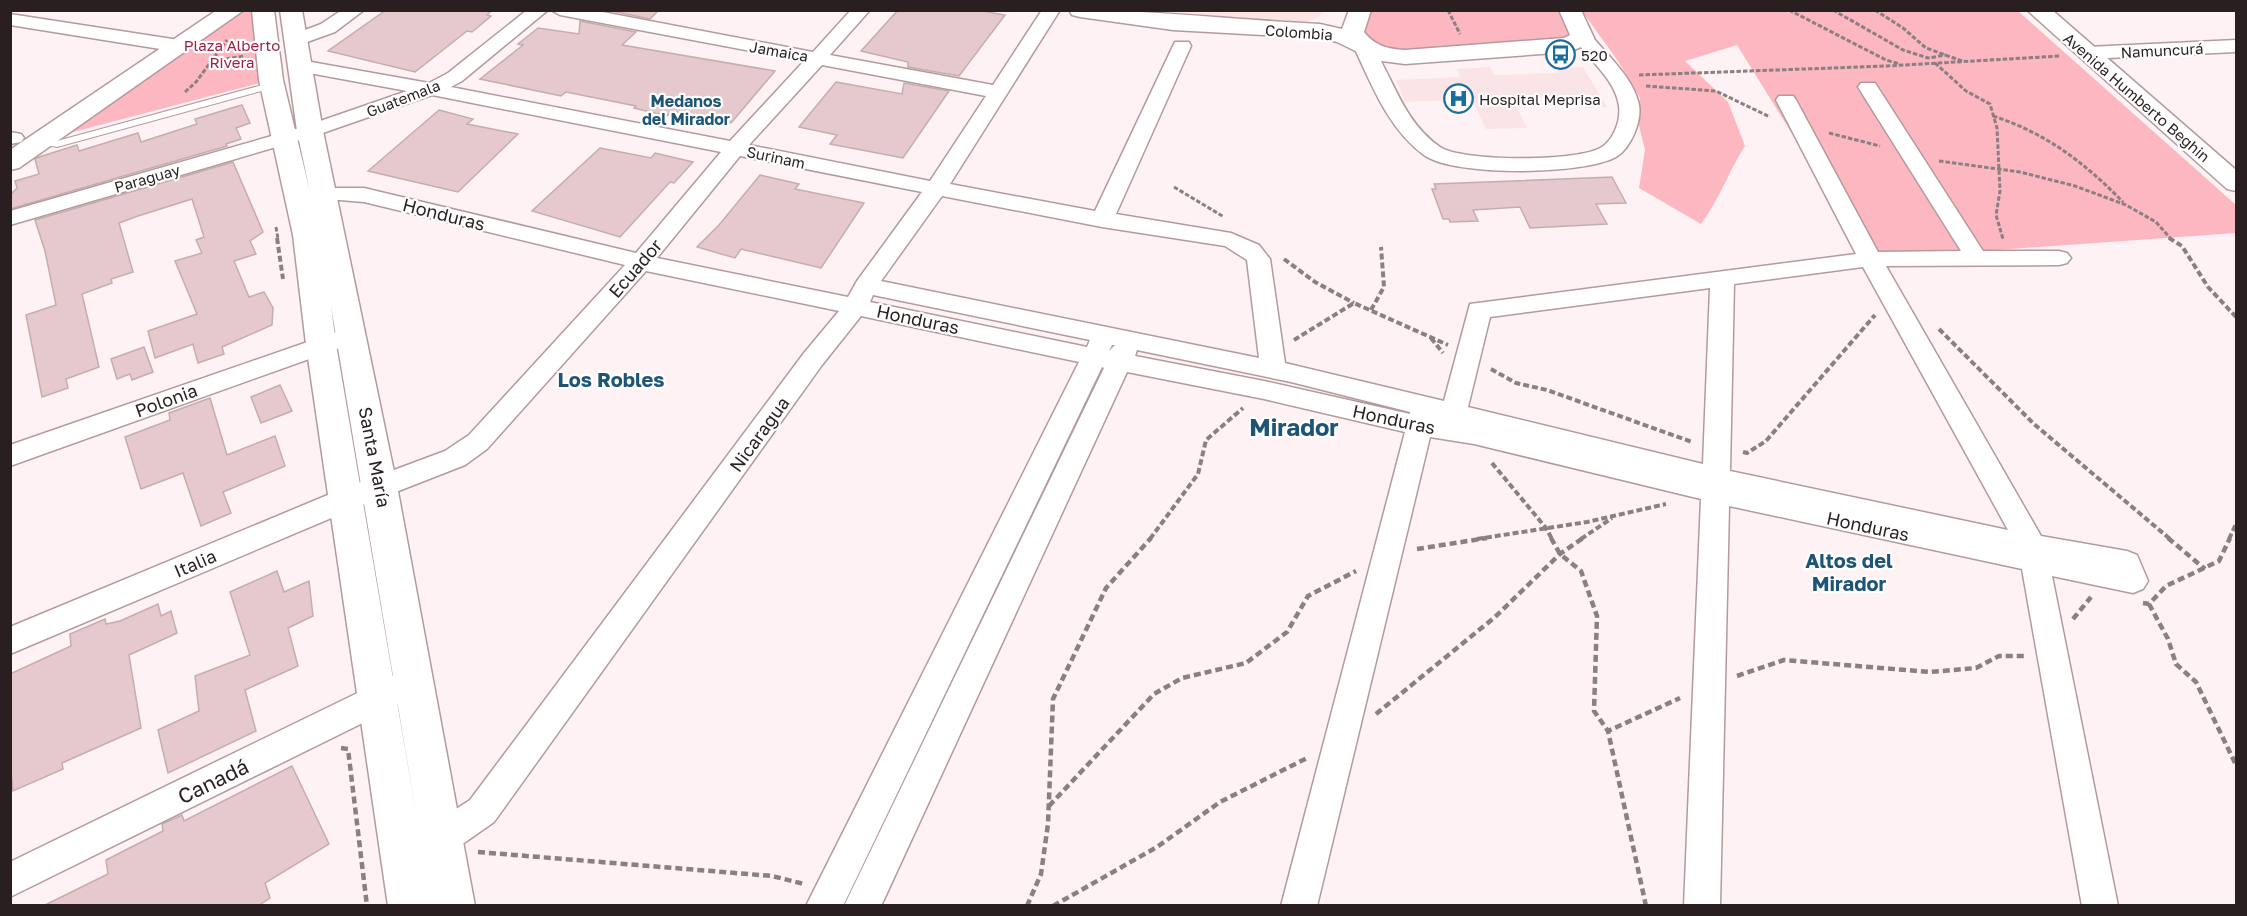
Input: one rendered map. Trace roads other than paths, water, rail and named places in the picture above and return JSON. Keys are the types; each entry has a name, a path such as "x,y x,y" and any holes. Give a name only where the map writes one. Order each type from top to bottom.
{"street":[{"path":"11,145 156,42 206,10"},
{"path":"11,145 39,141 232,10"},
{"name":"Santa María","path":"263,10 273,85 323,193 336,340 345,500 410,906"},
{"name":"Santa María","path":"291,10 300,66 296,134 307,235 380,486 453,906"},
{"path":"296,40 328,28 355,10"},
{"name":"Guatemala","path":"296,134 434,88 455,77 539,10"},
{"name":"Jamaica","path":"560,10 998,92"},
{"name":"Ecuador","path":"380,486 455,458 478,442 641,262 735,148 861,10"},
{"name":"Nicaragua","path":"442,838 482,811 860,296 934,190 1051,10"},
{"name":"Colombia","path":"1080,10 1173,23 1239,29 1320,31 1340,35 1382,55 1405,57 1557,48 1583,38"},
{"name":"Avenida Humberto Beghin","path":"2038,10 2236,183"},
{"path":"1361,11 1353,32 1362,45 1384,95 1428,148 1456,161 1515,163 1588,159 1606,154 1617,147 1626,124 1629,103 1613,75 1583,38 1581,29 1566,12"},
{"path":"10,19 180,46"},
{"path":"1102,220 1182,46"},
{"name":"Namuncurá","path":"2087,53 2236,46"},
{"name":"Surinam","path":"300,66 434,88 934,190 1231,240 1251,250 1258,260 1273,377"},
{"path":"1868,87 1977,259"},
{"path":"1786,100 1870,259 2034,554 2100,906"},
{"name":"Paraguay","path":"10,218 296,134"},
{"name":"Honduras","path":"323,193 364,195 641,262 860,296 1112,349 1273,377 1421,417 1460,417 1715,485 2034,554"},
{"path":"1460,417 1468,356 1479,310 1870,259 2059,258"},
{"path":"1702,906 1722,279"},
{"name":"Polonia","path":"10,456 336,340"},
{"path":"828,898 1112,349"},
{"path":"862,906 1112,349"},
{"path":"1299,906 1421,417"},
{"name":"Italia","path":"10,641 380,486"},
{"name":"Canadá","path":"10,879 378,700 414,679"}],"lane":[{"path":"39,141 57,144 273,85"}],"place":[{"name":"520","path":"1560,55"},
{"name":"Hospital Meprisa","path":"1458,99"}],"district":[{"name":"Medanos del Mirador","path":"686,110"},
{"name":"Los Robles","path":"611,379"},
{"name":"Mirador","path":"1294,426"},
{"name":"Altos del Mirador","path":"1849,572"}],"park label":[{"name":"Plaza Alberto Rivera","path":"232,54"}]}
